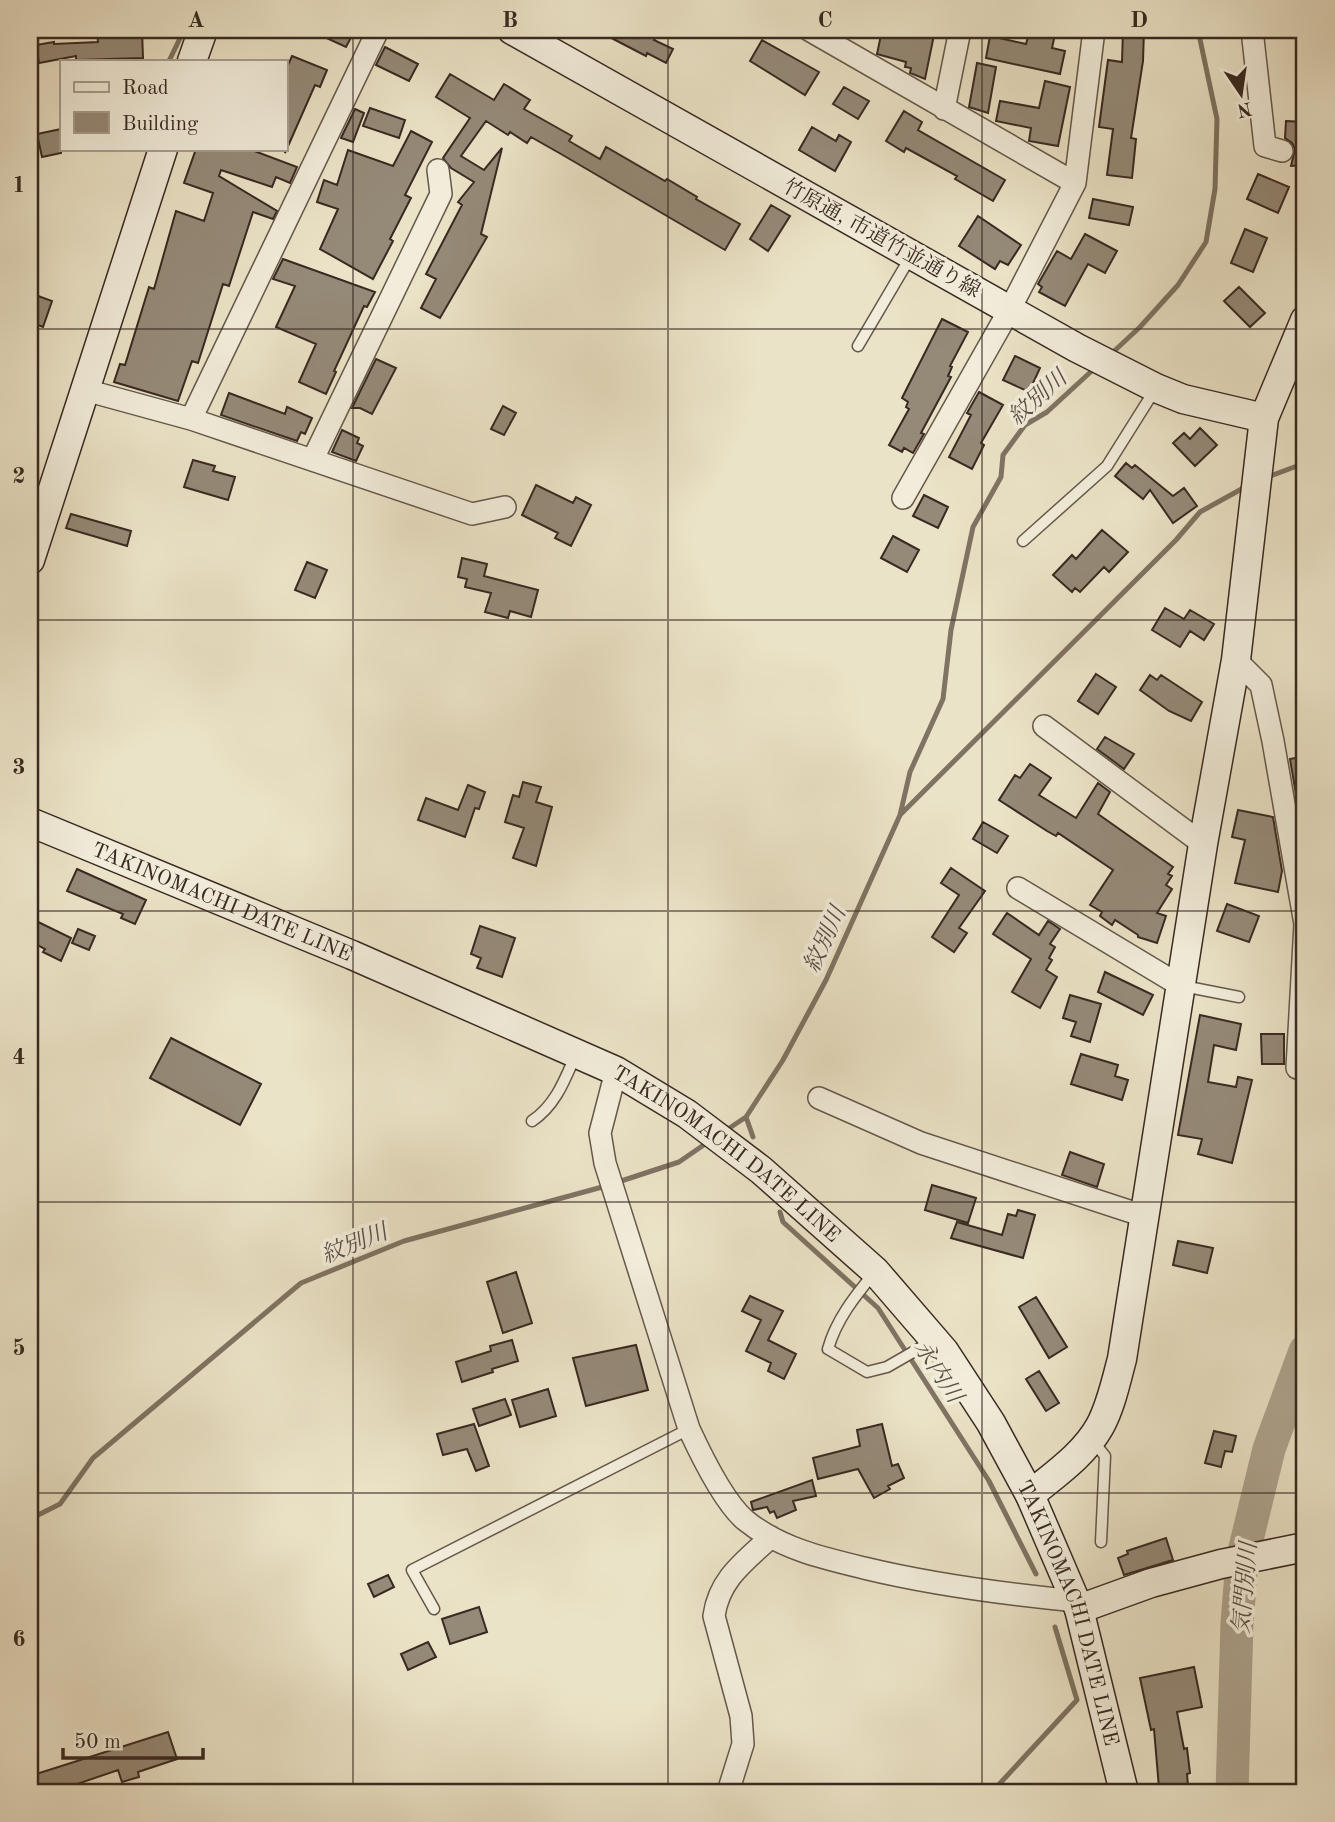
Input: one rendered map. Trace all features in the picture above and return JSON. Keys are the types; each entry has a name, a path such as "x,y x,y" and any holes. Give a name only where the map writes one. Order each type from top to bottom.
{"street":[{"path":"191,60 203,30"},
{"path":"191,419 378,30"},
{"name":"竹原通, 市道竹並通り線","path":"512,30 911,256 1127,374 1183,398 1264,418"},
{"path":"808,30 836,37 944,109 1076,183"},
{"path":"944,109 960,30"},
{"path":"903,498 1010,309 1076,183 1094,30"},
{"path":"1252,30 1265,146 1282,151"},
{"path":"30,560 163,150"},
{"path":"313,459 440,194 438,170"},
{"path":"1030,1495 1064,1466 1100,1427 1122,1359 1203,844 1236,660 1264,418 1305,320"},
{"path":"85,390 191,419 472,514 505,507"},
{"path":"1236,660 1261,685 1305,924 1297,1068"},
{"path":"1044,726 1203,844"},
{"name":"TAKINOMACHI DATE LINE","path":"30,822 352,956 616,1071 687,1114 761,1170 876,1271 934,1340 991,1423 1030,1495 1077,1605 1124,1792"},
{"path":"1018,888 1181,986"},
{"path":"616,1071 600,1133 605,1163 689,1429 702,1457 744,1519 771,1537 803,1552 912,1580 1077,1605 1221,1564 1305,1547"},
{"path":"819,1098 920,1143 1144,1216"},
{"path":"728,1792 743,1744 741,1716 714,1616 716,1600 732,1573 771,1537"}],"lane":[{"path":"858,346 911,256"},
{"path":"1023,541 1107,466 1156,388"},
{"path":"1181,986 1239,997"},
{"path":"532,1121 542,1114 562,1088 576,1054"},
{"path":"876,1271 841,1318 832,1334 828,1349 866,1372 887,1367 934,1340"},
{"path":"434,1609 412,1570 689,1429"},
{"path":"1091,1438 1105,1456 1101,1542"}],"building":[{"path":"142,30 143,58 76,60 76,56 39,63 36,45 54,42 98,42 97,32"},
{"path":"309,30 355,30 346,47"},
{"path":"596,30 660,30 654,40 673,49 666,63 647,53 646,56"},
{"path":"882,30 935,30 925,79 910,73 911,68 905,67 906,62 877,54"},
{"path":"1030,30 1056,30 1052,48 1065,51 1060,74 986,58 990,36 1026,44"},
{"path":"1123,30 1144,30 1143,61 1131,138 1136,139 1132,178 1107,175 1113,129 1099,127 1108,60 1122,62"},
{"path":"762,40 819,72 805,95 750,61"},
{"path":"385,47 418,64 409,81 376,65"},
{"path":"292,56 327,70 320,87 315,85 287,148 287,67"},
{"path":"977,63 996,67 988,113 969,107"},
{"path":"450,74 494,100 504,84 530,100 524,109 572,136 569,141 600,159 606,147 665,181 667,179 740,224 725,250 531,137 527,143 486,121 461,156 484,170 502,148 481,234 487,237 440,318 421,308 436,279 426,274 462,205 458,202 474,182 451,168 443,158 470,118 436,97"},
{"path":"1045,81 1070,87 1058,146 1029,141 1031,128 996,121 1000,101 1039,108"},
{"path":"844,87 869,101 858,119 833,104"},
{"path":"370,108 405,120 399,138 363,126"},
{"path":"355,109 364,113 353,142 341,138"},
{"path":"904,111 922,122 918,130 1005,180 993,201 955,179 957,176 906,148 904,152 886,141"},
{"path":"1286,121 1305,122 1305,165 1291,166 1295,149 1285,138"},
{"path":"812,127 836,141 839,135 851,142 835,171 799,150"},
{"path":"60,129 61,153 42,157 37,134"},
{"path":"411,131 432,142 405,195 411,198 373,279 320,249 338,209 317,202 324,180 337,185 348,150 393,166"},
{"path":"196,150 252,150 297,167 290,183 276,177 272,187 221,170 219,176 277,211 273,219 253,212 229,286 223,284 198,363 192,361 178,401 114,382 120,364 125,365 149,287 154,289 176,211 204,221 213,193 184,183"},
{"path":"1258,174 1289,187 1278,213 1247,199"},
{"path":"1093,199 1133,207 1129,225 1089,218"},
{"path":"771,205 790,216 768,251 750,239"},
{"path":"978,216 1021,245 1008,265 1000,261 995,269 959,246"},
{"path":"1245,229 1267,238 1253,272 1231,263"},
{"path":"1085,234 1117,251 1105,273 1088,264 1065,306 1039,292 1042,287 1038,284 1057,251 1071,259"},
{"path":"283,259 375,292 367,307 364,306 326,394 299,382 316,344 276,327 295,286 273,279"},
{"path":"1239,287 1265,313 1250,327 1224,301"},
{"path":"30,293 52,301 43,327 30,322"},
{"path":"942,319 968,332 950,366 952,367 948,376 951,377 921,433 924,434 913,453 904,448 902,452 889,445 909,409 906,407 908,402 902,398"},
{"path":"1015,356 1040,368 1029,392 1003,380"},
{"path":"376,359 396,368 372,414 360,408 352,408"},
{"path":"979,392 1003,405 981,443 984,445 972,469 949,457 971,415 967,413"},
{"path":"229,393 285,414 287,407 312,418 305,434 301,432 297,441 221,415"},
{"path":"503,406 516,413 504,435 491,429"},
{"path":"1200,428 1217,445 1195,466 1173,443 1184,433 1190,439"},
{"path":"342,430 359,438 357,443 363,446 356,461 332,452"},
{"path":"193,460 215,466 213,471 235,477 228,500 184,487"},
{"path":"1126,463 1132,468 1135,465 1173,496 1184,488 1197,506 1173,523 1150,490 1143,499 1115,476"},
{"path":"536,485 573,503 576,497 591,505 571,546 555,538 558,533 522,515"},
{"path":"924,495 948,507 938,528 913,516"},
{"path":"71,514 131,531 127,546 66,528"},
{"path":"1102,530 1128,552 1109,572 1104,567 1080,592 1075,588 1072,592 1053,575 1072,555 1076,559"},
{"path":"893,536 919,550 907,572 881,558"},
{"path":"462,558 487,564 484,576 538,590 531,617 510,611 508,618 485,612 491,593 465,587 467,579 458,577"},
{"path":"307,562 327,570 315,598 295,590"},
{"path":"1165,608 1184,619 1190,610 1214,624 1204,640 1190,631 1180,647 1152,630"},
{"path":"1096,674 1116,687 1098,714 1078,701"},
{"path":"1150,675 1157,680 1161,675 1202,702 1191,721 1169,711 1140,690"},
{"path":"1105,737 1134,754 1124,769 1097,749"},
{"path":"1305,756 1305,812 1299,812 1290,759"},
{"path":"1030,764 1051,778 1039,795 1076,818 1098,783 1110,792 1098,814 1173,867 1168,874 1172,876 1166,885 1172,889 1157,913 1166,916 1157,943 1138,937 1115,920 1112,925 1100,916 1102,912 1090,905 1113,870 1058,833 1056,836 1047,831 999,800 1015,775 1020,778"},
{"path":"523,782 541,787 536,802 552,807 536,866 513,858 524,828 505,822 513,795 519,797"},
{"path":"468,785 485,792 479,809 475,808 465,837 418,820 426,798 458,810"},
{"path":"1238,810 1273,817 1282,871 1278,892 1235,883 1245,840 1232,837"},
{"path":"983,822 1008,836 997,853 973,839"},
{"path":"951,868 985,891 959,928 967,933 954,952 932,937 959,895 941,883"},
{"path":"77,869 146,900 135,924 121,918 123,914 67,891"},
{"path":"1227,904 1259,916 1249,942 1217,931"},
{"path":"1007,913 1039,935 1048,921 1060,929 1050,944 1055,947 1046,970 1057,977 1040,1008 1012,992 1031,959 993,934"},
{"path":"30,918 71,938 61,961 43,952 45,949 30,941"},
{"path":"480,926 515,938 502,977 477,968 481,958 471,954"},
{"path":"78,929 95,936 89,950 72,943"},
{"path":"1105,972 1153,995 1143,1015 1098,992"},
{"path":"1070,995 1101,1004 1090,1042 1071,1036 1076,1022 1063,1018"},
{"path":"1200,1015 1241,1024 1236,1050 1214,1045 1208,1082 1236,1087 1238,1077 1252,1080 1232,1163 1198,1154 1202,1139 1178,1135"},
{"path":"1261,1034 1284,1034 1284,1064 1262,1064"},
{"path":"171,1038 261,1084 240,1125 150,1078"},
{"path":"1081,1054 1118,1065 1115,1076 1128,1080 1122,1100 1071,1084"},
{"path":"1070,1152 1104,1164 1097,1187 1062,1175"},
{"path":"932,1185 976,1198 968,1223 925,1210"},
{"path":"1018,1210 1035,1215 1023,1258 951,1238 957,1222 1002,1235 1008,1214 1016,1216"},
{"path":"1178,1241 1213,1248 1207,1273 1173,1265"},
{"path":"516,1272 532,1323 503,1333 487,1282"},
{"path":"750,1296 783,1311 768,1340 796,1354 784,1379 768,1371 771,1363 746,1351 761,1320 742,1311"},
{"path":"1036,1297 1067,1347 1049,1358 1019,1307"},
{"path":"512,1340 518,1361 462,1382 456,1362 491,1351 490,1346"},
{"path":"636,1345 648,1390 586,1406 573,1358"},
{"path":"1039,1371 1059,1403 1046,1411 1026,1379"},
{"path":"548,1389 556,1416 520,1427 512,1400"},
{"path":"505,1399 511,1415 479,1426 473,1409"},
{"path":"474,1424 489,1466 476,1471 467,1449 443,1455 437,1434"},
{"path":"882,1424 892,1466 898,1464 904,1478 888,1486 890,1489 874,1498 858,1469 818,1479 813,1458 860,1446 857,1430"},
{"path":"1214,1431 1236,1436 1232,1452 1225,1451 1221,1467 1205,1463"},
{"path":"812,1480 816,1496 793,1501 796,1510 777,1518 774,1511 770,1513 767,1507 753,1510 751,1502"},
{"path":"1166,1538 1173,1560 1124,1575 1118,1558 1128,1554 1127,1551"},
{"path":"388,1575 394,1587 374,1597 368,1584"},
{"path":"479,1607 487,1632 450,1644 442,1619"},
{"path":"428,1642 436,1657 408,1670 401,1654"},
{"path":"1194,1667 1202,1707 1177,1712 1184,1749 1187,1748 1190,1773 1187,1774 1188,1786 1159,1788 1154,1729 1151,1730 1140,1678"},
{"path":"168,1732 177,1759 138,1772 139,1777 122,1782 118,1770 54,1792 30,1792 30,1776"}],"waterway":[{"path":"169,60 184,30"},
{"name":"紋別川","path":"1111,354 1178,285 1206,242 1215,189 1217,119 1198,30"},
{"name":"紋別川","path":"725,1131 746,1117 783,1060 826,980 900,815 910,772 943,699 951,630 973,527 1001,477 1003,455 1025,425 1047,412 1096,367"},
{"path":"1265,478 1305,463"},
{"path":"900,815 1176,540 1200,512 1247,486"},
{"name":"永内川","path":"746,1117 753,1137"},
{"name":"紋別川","path":"615,1183 679,1162 708,1142"},
{"name":"紋別川","path":"30,1519 60,1504 93,1458 301,1283 404,1241 606,1186"},
{"name":"永内川","path":"780,1212 783,1222 878,1308 989,1481 1036,1574"},
{"name":"気門別川","path":"1232,1792 1237,1623 1242,1560 1269,1449 1305,1351"},
{"name":"永内川","path":"992,1792 1077,1700 1055,1627"}]}
